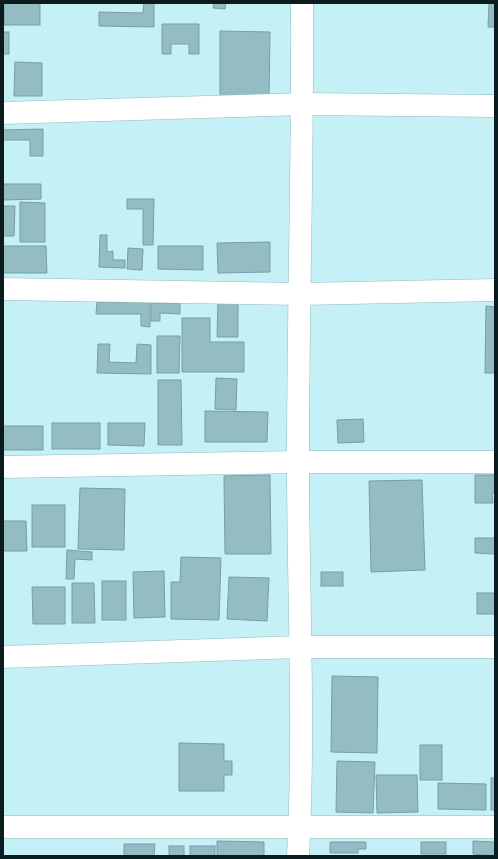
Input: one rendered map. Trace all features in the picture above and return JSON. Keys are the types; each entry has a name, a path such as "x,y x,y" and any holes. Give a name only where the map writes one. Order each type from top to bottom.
{"street":[{"path":"298,856 300,826 298,462 303,104 302,3"},
{"path":"3,113 303,104 495,106"},
{"path":"3,289 300,294 495,290"},
{"path":"3,467 298,462 495,462"},
{"path":"3,657 300,647 495,647"},
{"path":"3,826 495,827"}],"building":[{"path":"4,3 40,3 40,25 4,25"},
{"path":"144,3 154,3 154,27 99,26 99,12 143,13"},
{"path":"214,3 226,3 225,9 213,8"},
{"path":"489,3 495,3 495,27 488,27"},
{"path":"162,24 199,24 199,54 189,54 189,44 171,44 171,54 162,54"},
{"path":"220,31 270,32 269,99 220,99"},
{"path":"3,32 9,32 9,54 3,54"},
{"path":"15,62 42,63 42,96 14,96"},
{"path":"43,129 43,156 30,156 30,140 3,140 3,130"},
{"path":"3,184 41,184 41,199 3,200"},
{"path":"127,199 154,199 153,245 143,245 143,209 127,209"},
{"path":"20,202 45,203 45,242 20,242"},
{"path":"3,206 15,206 14,236 3,236"},
{"path":"100,235 107,235 107,252 113,251 113,260 125,260 125,268 99,267"},
{"path":"270,242 270,272 218,273 217,243"},
{"path":"3,246 46,246 47,273 3,273"},
{"path":"158,246 203,246 203,270 158,269"},
{"path":"128,248 143,249 142,270 127,269"},
{"path":"218,300 238,301 238,337 217,337"},
{"path":"97,302 150,302 150,327 141,326 141,314 96,314"},
{"path":"151,303 180,303 180,314 160,313 160,321 151,321"},
{"path":"486,306 495,307 495,373 485,373"},
{"path":"182,318 210,318 210,342 244,342 244,372 182,372"},
{"path":"157,336 180,336 179,373 157,373"},
{"path":"98,344 110,344 109,362 136,363 137,344 151,345 151,374 97,373"},
{"path":"216,378 237,379 236,410 215,409"},
{"path":"158,380 181,380 182,445 158,445"},
{"path":"205,411 268,412 267,442 205,442"},
{"path":"363,419 364,442 338,443 337,420"},
{"path":"52,423 100,423 100,449 52,449"},
{"path":"108,423 145,423 144,446 108,445"},
{"path":"3,426 43,426 43,450 3,450"},
{"path":"270,475 271,554 225,554 224,476"},
{"path":"475,475 495,475 495,493 492,493 493,503 475,503"},
{"path":"422,480 425,570 371,572 369,481"},
{"path":"80,488 125,489 124,550 78,549"},
{"path":"32,505 65,505 65,547 32,547"},
{"path":"3,521 26,521 27,551 3,551"},
{"path":"475,538 495,538 495,554 475,553"},
{"path":"67,550 92,552 92,560 75,559 74,579 66,579"},
{"path":"181,557 221,558 219,620 171,619 171,582 180,582"},
{"path":"164,571 165,617 134,618 133,572"},
{"path":"321,572 343,572 343,586 321,586"},
{"path":"229,577 269,578 267,621 227,619"},
{"path":"102,581 126,581 126,620 102,620"},
{"path":"72,583 94,583 95,623 72,623"},
{"path":"32,587 65,587 65,624 33,624"},
{"path":"477,593 495,593 495,614 477,614"},
{"path":"332,676 378,677 377,753 331,752"},
{"path":"179,743 224,744 224,761 232,761 232,775 224,775 224,791 179,791"},
{"path":"420,745 442,745 442,780 420,780"},
{"path":"337,761 375,762 373,813 336,812"},
{"path":"376,775 417,775 418,812 377,813"},
{"path":"491,778 495,778 495,810 491,810"},
{"path":"438,783 486,784 486,810 438,809"},
{"path":"217,841 264,842 264,856 217,856"},
{"path":"473,841 495,842 495,856 473,854"},
{"path":"330,842 366,842 366,849 358,849 358,853 330,853"},
{"path":"421,842 446,842 446,854 421,854"},
{"path":"124,844 155,844 154,856 124,856"},
{"path":"169,846 184,846 184,856 169,856"},
{"path":"190,846 215,846 215,856 190,856"}]}
